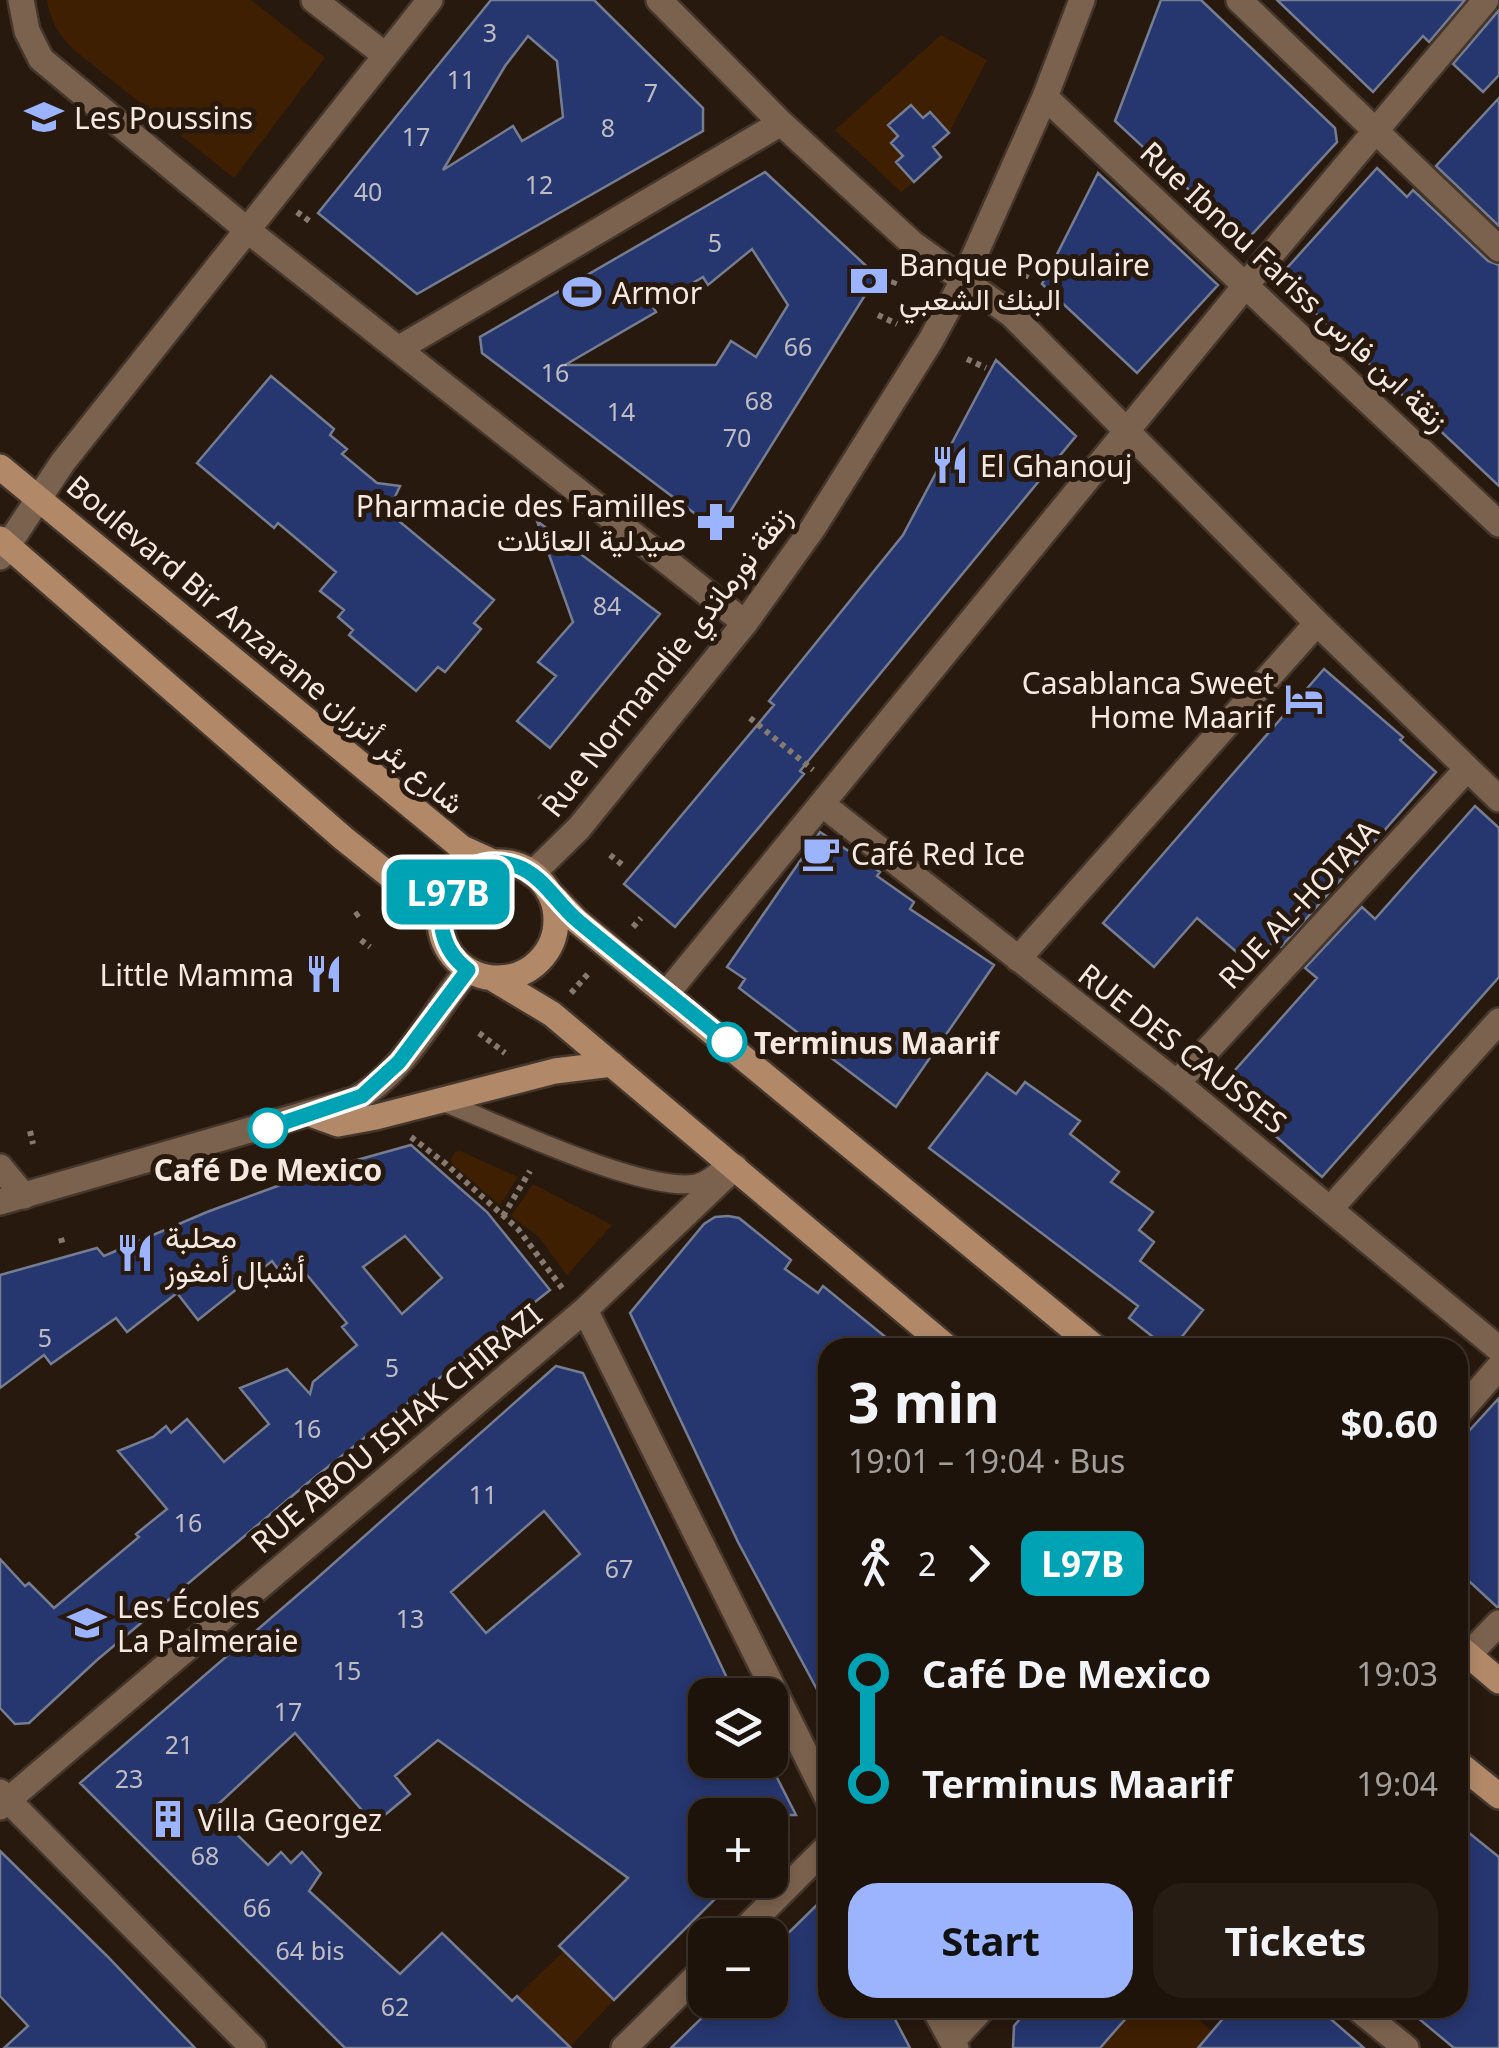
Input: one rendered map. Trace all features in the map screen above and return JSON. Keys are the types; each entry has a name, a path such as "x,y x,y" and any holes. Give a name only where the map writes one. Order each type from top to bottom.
{"main road":[{"name":"Boulevard Bir Anzarane شارع بئر أنزران","path":"0,467 462,848 495,863"},
{"path":"2,547 419,899 440,924 448,950 480,974 532,999 936,1338"},
{"path":"440,924 444,898 454,882 469,871 495,863 513,865 540,882 578,920 1084,1338"},
{"path":"480,974 506,978 524,972 546,952 555,924 555,906 540,882"},
{"path":"313,1115 338,1124 570,1068 612,1064"},
{"path":"1468,1655 1499,1681"},
{"path":"1468,1771 1499,1796"}],"street":[{"path":"21,0 27,31 41,59 246,229 744,623"},
{"path":"314,0 385,55"},
{"path":"2,547 63,462 430,0"},
{"path":"659,0 781,124 913,244 1010,314 1499,799"},
{"name":"Rue Normandie زنقة نورماندي","path":"540,882 744,623 813,528 931,340 964,279 1046,97 1082,0"},
{"path":"1239,0 1499,249"},
{"path":"667,993 1374,130 1486,0"},
{"name":"Rue Ibnou Fariss زنقة ابن فارس","path":"1046,97 1499,524"},
{"path":"398,349 781,124"},
{"path":"1018,960 1318,623"},
{"name":"RUE AL-HOTAIA","path":"1177,1083 1468,768"},
{"name":"RUE DES CAUSSES","path":"822,804 1177,1083 1499,1349"},
{"path":"0,1167 12,1199 313,1115 354,1100 380,1082 480,974"},
{"path":"1331,1208 1499,1021"},
{"name":"RUE ABOU ISHAK CHIRAZI","path":"3,1800 585,1310 732,1164"},
{"path":"585,1310 818,1779"},
{"path":"1468,1403 1499,1367"},
{"path":"1468,1647 1499,1622"},
{"path":"3,1800 253,2048"},
{"path":"755,1918 818,1856"},
{"path":"624,2048 688,1985"},
{"path":"940,2018 954,2044 975,2018"},
{"path":"1370,2018 1406,2048"}],"lane":[{"path":"441,1102 646,1178 693,1184 732,1164"}],"path":[{"path":"298,212 312,223"},
{"path":"878,315 897,324"},
{"path":"968,359 986,368"},
{"path":"750,718 813,770"},
{"path":"539,796 552,807"},
{"path":"610,854 625,867"},
{"path":"633,927 641,918"},
{"path":"360,940 370,947"},
{"path":"571,993 588,974"},
{"path":"478,1032 515,1061"},
{"path":"30,1131 33,1144"},
{"path":"410,1136 524,1237 565,1292"},
{"path":"503,1216 530,1171"}],"shaded area":[{"path":"47,0 251,0 325,58 234,178 74,50 56,27"},
{"path":"941,35 987,60 949,133 930,112 923,118 911,105 888,125 898,136 891,143 903,156 897,163 914,182 901,192 835,130"},
{"path":"460,1151 518,1177 500,1205 453,1165 450,1160"},
{"path":"533,1184 612,1225 567,1275 539,1237 511,1216"},
{"path":"564,1951 614,2000 570,2047 517,1996"},
{"path":"1126,2018 1201,2018 1213,2032 1199,2048 1100,2048"}],"building":[{"path":"491,0 594,0 703,108 703,131 417,294 318,213","holes":["528,36 557,61 563,117 522,141 513,126 443,170 505,66"]},
{"path":"1161,0 1201,0 1335,128 1337,142 1245,242 1115,121"},
{"path":"1277,0 1465,0 1429,42 1423,36 1373,92"},
{"path":"1499,10 1499,75 1483,92 1453,64"},
{"path":"1499,98 1499,226 1436,166"},
{"path":"911,105 923,118 930,112 949,133 933,147 941,157 914,182 896,162 903,156 891,143 898,136 888,125"},
{"path":"1377,168 1407,197 1413,190 1488,261 1499,265 1499,486 1278,278"},
{"path":"765,172 877,276 718,531 482,353 480,337","holes":["752,249 788,305 756,357 731,341 716,365 565,365 656,312 653,307 703,277 708,285"]},
{"path":"1098,173 1218,285 1137,373 1042,284"},
{"path":"996,360 1076,436 800,771 804,774 675,927 624,884 774,705 769,701 903,535"},
{"path":"271,376 334,429 330,435 347,449 342,454 377,483 400,486 388,512 494,600 474,623 481,629 445,672 438,667 416,691 349,635 353,630 338,617 344,610 320,591 336,572 278,523 274,528 197,463"},
{"path":"537,521 660,614 550,748 517,721 556,676 538,662 573,622"},
{"path":"1324,669 1403,737 1400,740 1436,772 1281,947 1274,941 1253,966 1197,918 1154,967 1103,923"},
{"path":"1475,806 1499,828 1499,977 1322,1177 1220,1087 1317,978 1305,968 1362,907 1375,919"},
{"path":"820,832 880,872 877,876 914,902 910,909 994,965 896,1107 739,988 745,979 727,967"},
{"path":"987,1073 1016,1094 1025,1082 1080,1121 1070,1134 1119,1172 1111,1182 1153,1212 1139,1230 1154,1242 1140,1261 1203,1310 1181,1338 1154,1338 1129,1318 1138,1306 929,1148"},
{"path":"411,1145 487,1212 550,1290 304,1486 97,1660 29,1723 15,1724 0,1708 0,1559 25,1586 29,1583 54,1608 167,1509 118,1451 153,1437 166,1426 171,1433 187,1419 224,1462 269,1424 240,1388 287,1369 310,1394 313,1382 357,1345 342,1327 347,1323 297,1263 289,1270 283,1263 277,1268 272,1261 198,1320 177,1293 127,1332 116,1318 51,1364 44,1355 0,1388 0,1275 97,1248 104,1256 321,1170","holes":["405,1236 442,1278 402,1314 363,1267"]},
{"path":"715,1217 739,1218 791,1260 785,1269 818,1293 823,1286 887,1338 818,1338 818,1691 738,1542 630,1313 704,1224"},
{"path":"556,1366 583,1373 727,1678 688,1678 688,1778 777,1778 787,1798 688,1798 688,1898 716,1898 696,1918 688,1918 688,1926 614,2000 559,1946 628,1878 438,1740 395,1776 410,1794 374,1824 295,1733 212,1810 268,1865 281,1852 291,1863 302,1852 321,1873 309,1891 400,1974 442,1933 512,2001 517,1996 571,2048 345,2048 80,1783","holes":["544,1511 580,1554 486,1633 451,1592"]},
{"path":"1499,1398 1499,1607 1468,1580 1468,1432"},
{"path":"788,1799 796,1815 788,1815"},
{"path":"1468,1832 1499,1857 1499,2048 1454,2048 1418,2018 1468,2018"},
{"path":"0,1851 195,2048 4,2048 28,2026 0,1996"},
{"path":"818,1904 818,2018 894,2018 910,2048 671,2048 702,2018 788,2018 788,1933"},
{"path":"1021,2018 1126,2018 1100,2048 1013,2048 1014,2026"},
{"path":"1224,2018 1330,2018 1364,2048 1198,2048"}],"bus line":[{"name":"L97B","path":"268,1128 362,1096 399,1062 468,970 444,943 442,906 454,882 486,864 513,865 532,874 578,920 727,1042"}],"place":[{"name":"Les Poussins","path":"44,117"},
{"name":"Banque Populaire البنك الشعبي","path":"869,281"},
{"name":"Armor","path":"582,292"},
{"name":"El Ghanouj","path":"950,465"},
{"name":"Pharmacie des Familles صيدلية العائلات","path":"716,522"},
{"name":"Casablanca Sweet Home Maarif","path":"1304,699"},
{"name":"Café Red Ice","path":"821,853"},
{"name":"Little Mamma","path":"324,974"},
{"name":"Terminus Maarif","path":"727,1042"},
{"name":"Café De Mexico","path":"268,1128"},
{"name":"محلبة أشبال أمغوز","path":"135,1253"},
{"name":"Les Écoles La Palmeraie","path":"87,1623"},
{"name":"Villa Georgez","path":"168,1819"}]}
